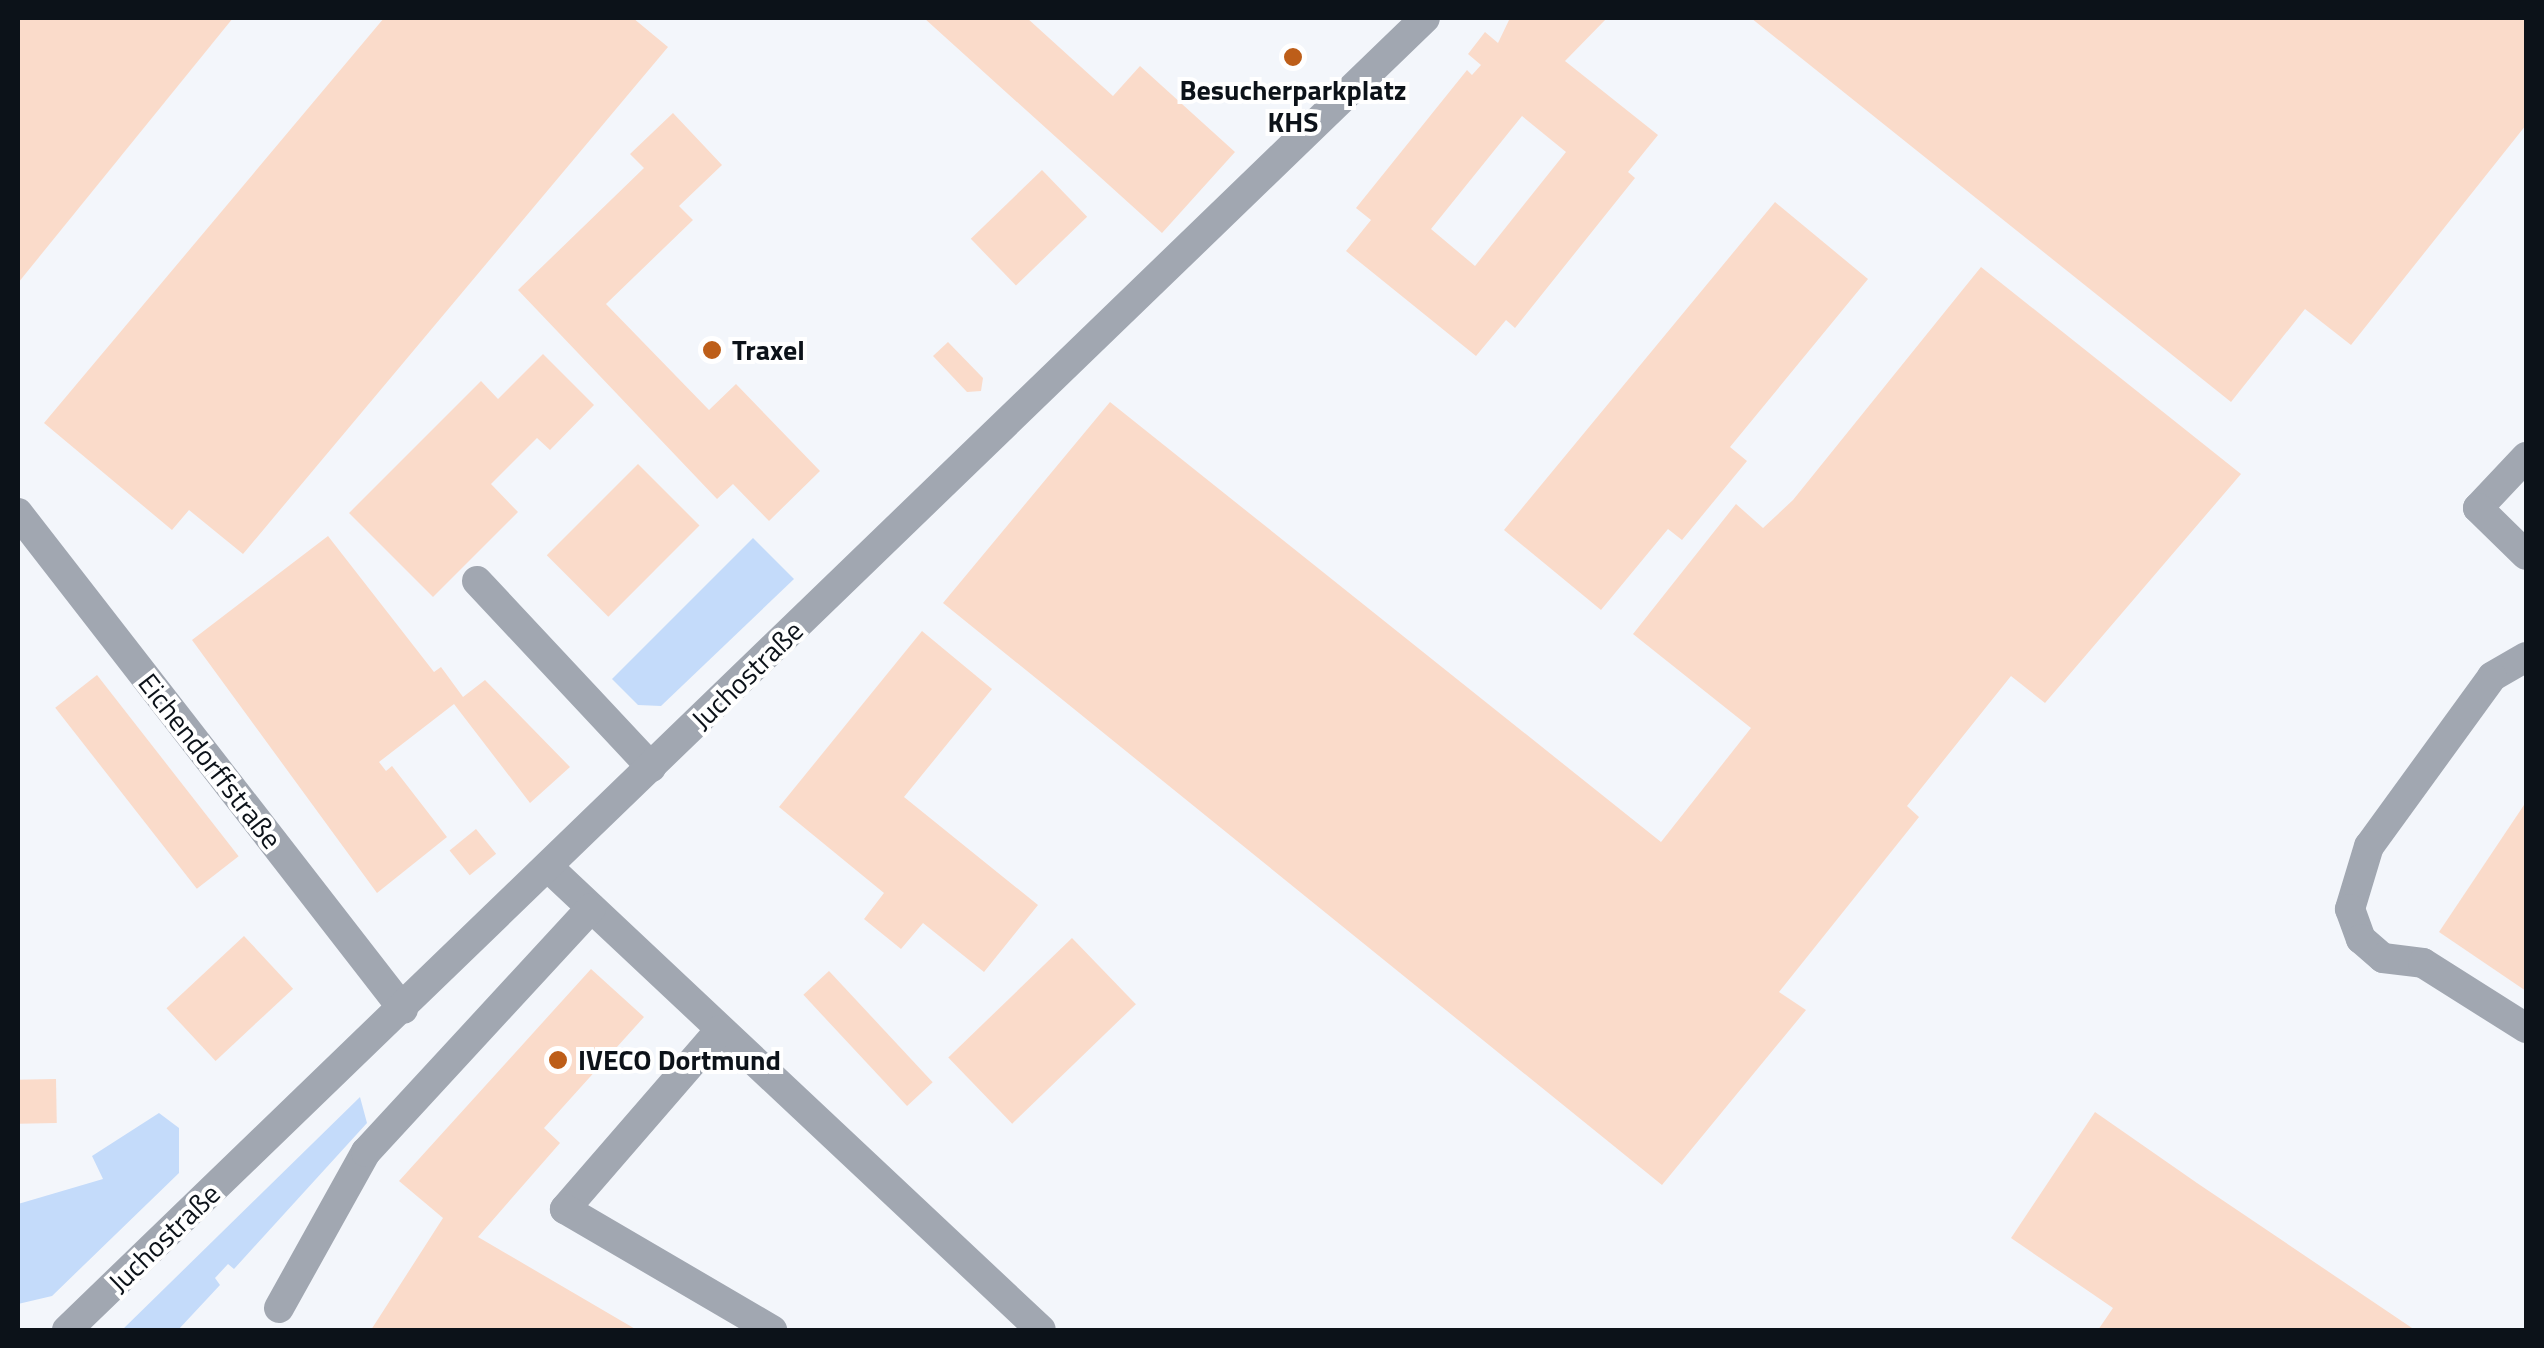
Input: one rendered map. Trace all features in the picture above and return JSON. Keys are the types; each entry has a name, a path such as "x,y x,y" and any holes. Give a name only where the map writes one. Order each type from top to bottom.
{"street":[{"name":"Juchostraße","path":"66,1330 403,1009 1425,18"},
{"path":"2526,457 2478,508 2526,555"},
{"name":"Eichendorffstraße","path":"18,513 403,1009"},
{"path":"477,581 651,767"},
{"path":"2526,657 2492,677 2370,846 2350,909 2361,939 2382,958 2423,964 2526,1028"},
{"path":"548,867 1041,1330"},
{"path":"279,1308 366,1152 591,908"},
{"path":"720,1030 565,1209 772,1330"}],"shaded area":[{"path":"753,538 794,579 661,706 638,705 612,679"},
{"path":"360,1097 367,1123 234,1269 228,1264 215,1278 220,1285 178,1330 122,1330"},
{"path":"159,1113 179,1128 179,1173 52,1296 18,1304 18,1204 103,1179 92,1156"}],"building":[{"path":"18,18 233,18 18,283"},
{"path":"384,18 633,18 668,47 243,554 189,510 172,530 44,423"},
{"path":"924,18 1027,18 1113,96 1140,66 1235,152 1162,233"},
{"path":"1510,18 1607,18 1565,61 1658,135 1628,172 1635,178 1515,328 1506,320 1476,356 1346,251 1371,220 1356,208 1467,70 1472,75 1481,65 1468,54 1485,32 1498,43","holes":["1522,116 1566,152 1475,266 1431,229"]},
{"path":"1751,18 2526,18 2526,125 2351,345 2305,309 2231,402"},
{"path":"673,113 722,165 679,206 693,220 606,304 709,410 736,384 820,471 769,521 733,484 717,499 518,290 644,168 630,154"},
{"path":"1042,170 1087,217 1016,286 971,239"},
{"path":"1775,202 1868,279 1730,447 1747,461 1682,540 1668,529 1601,610 1504,530"},
{"path":"1981,267 2241,474 2045,703 2011,676 1907,806 1919,817 1779,992 1806,1010 1662,1185 943,603 1110,402 1661,842 1751,728 1633,634 1736,504 1763,528 1793,500"},
{"path":"948,342 983,378 981,391 967,392 933,356"},
{"path":"543,354 594,405 550,450 537,438 491,484 518,512 433,597 349,513 481,381 498,399"},
{"path":"638,464 700,526 608,617 547,555"},
{"path":"328,536 434,672 441,667 463,697 485,680 570,767 530,803 454,704 379,762 386,771 392,766 447,837 377,893 192,640"},
{"path":"922,631 992,689 904,797 1038,905 984,972 923,923 901,949 864,919 884,893 779,807"},
{"path":"97,675 239,856 197,889 55,708"},
{"path":"2526,802 2526,991 2439,932"},
{"path":"476,829 496,854 470,875 450,850"},
{"path":"244,936 293,989 216,1061 166,1008"},
{"path":"1072,938 1136,1004 1012,1124 948,1057"},
{"path":"591,969 644,1017 544,1128 560,1143 478,1237 637,1330 371,1330 443,1218 399,1181"},
{"path":"829,971 933,1082 907,1106 803,995"},
{"path":"56,1079 57,1123 19,1124 18,1080"},
{"path":"2095,1112 2415,1330 2098,1330 2113,1308 2011,1238"}],"place":[{"name":"Besucherparkplatz KHS","path":"1293,57"},
{"name":"Traxel","path":"712,350"},
{"name":"IVECO Dortmund","path":"558,1060"}]}
